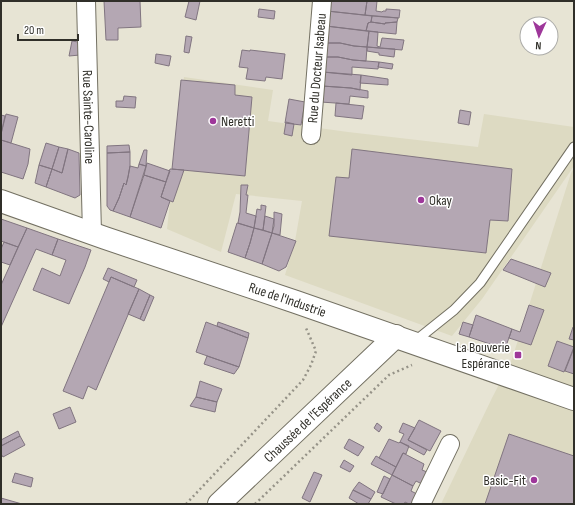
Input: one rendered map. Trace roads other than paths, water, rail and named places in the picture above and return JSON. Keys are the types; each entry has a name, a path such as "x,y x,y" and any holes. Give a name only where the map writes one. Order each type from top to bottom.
{"main road":[{"name":"Rue de l'Industrie","path":"1,201 574,399"},
{"name":"Chaussée de l'Espérance","path":"218,504 405,340"}],"street":[{"name":"Rue Sainte-Caroline","path":"86,1 92,233"},
{"name":"Rue du Docteur Isabeau","path":"311,135 322,1"},
{"path":"421,504 450,444"}],"lane":[{"path":"405,340 433,326 454,310 480,283 574,147"}],"place":[{"name":"Neretti","path":"213,121"},
{"name":"Okay","path":"421,200"},
{"name":"La Bouverie Espérance","path":"518,355"},
{"name":"Basic-Fit","path":"534,480"}]}
